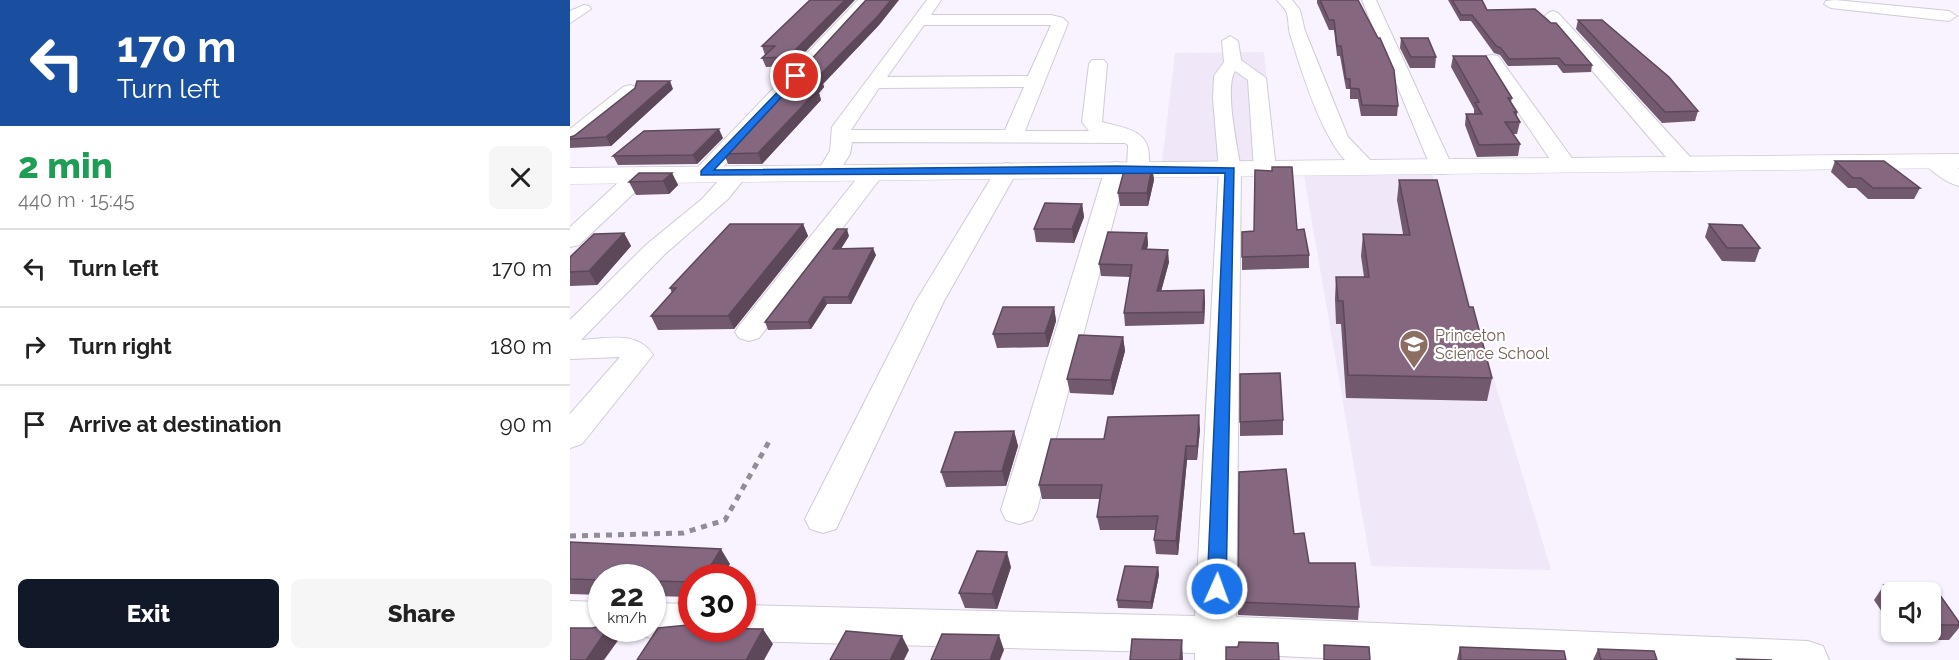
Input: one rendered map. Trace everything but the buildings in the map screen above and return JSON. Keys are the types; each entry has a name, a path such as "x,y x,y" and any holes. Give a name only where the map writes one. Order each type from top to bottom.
{"street":[{"path":"705,173 867,0"},
{"path":"828,172 841,151 842,127 934,0"},
{"path":"1284,0 1293,10 1298,31 1339,140 1367,168"},
{"path":"1369,0 1442,168"},
{"path":"1912,0 1954,18"},
{"path":"1831,4 1954,18"},
{"path":"570,18 584,9"},
{"path":"1553,16 1684,165"},
{"path":"920,20 1058,21 1060,23 1012,136"},
{"path":"1216,648 1230,170 1222,99 1223,76 1232,51 1257,78 1265,170"},
{"path":"1492,60 1566,166"},
{"path":"1019,510 1127,169 1138,143 1130,137 1094,126 1092,122 1098,64"},
{"path":"874,83 1035,81"},
{"path":"570,139 630,92"},
{"path":"840,136 1130,137"},
{"path":"570,176 1947,161 1959,179"},
{"path":"823,519 930,301 1007,170"},
{"path":"749,332 874,172"},
{"path":"570,335 643,261 721,195 738,173"},
{"path":"570,240 641,174"},
{"path":"570,350 626,347 634,350 638,355 570,436"},
{"path":"570,619 588,620"},
{"path":"756,624 1216,648 1808,660"}],"path":[{"path":"570,536 683,533 725,520 771,438"}],"shaded area":[{"path":"1264,52 1275,163 1162,162 1175,53"},
{"name":"Princeton Science School","path":"1432,173 1551,570 1371,566 1304,175"}],"place":[{"name":"Princeton Science School","path":"1414,370"}],"route":[{"path":"796,76 705,173 1230,170 1217,589"}]}
